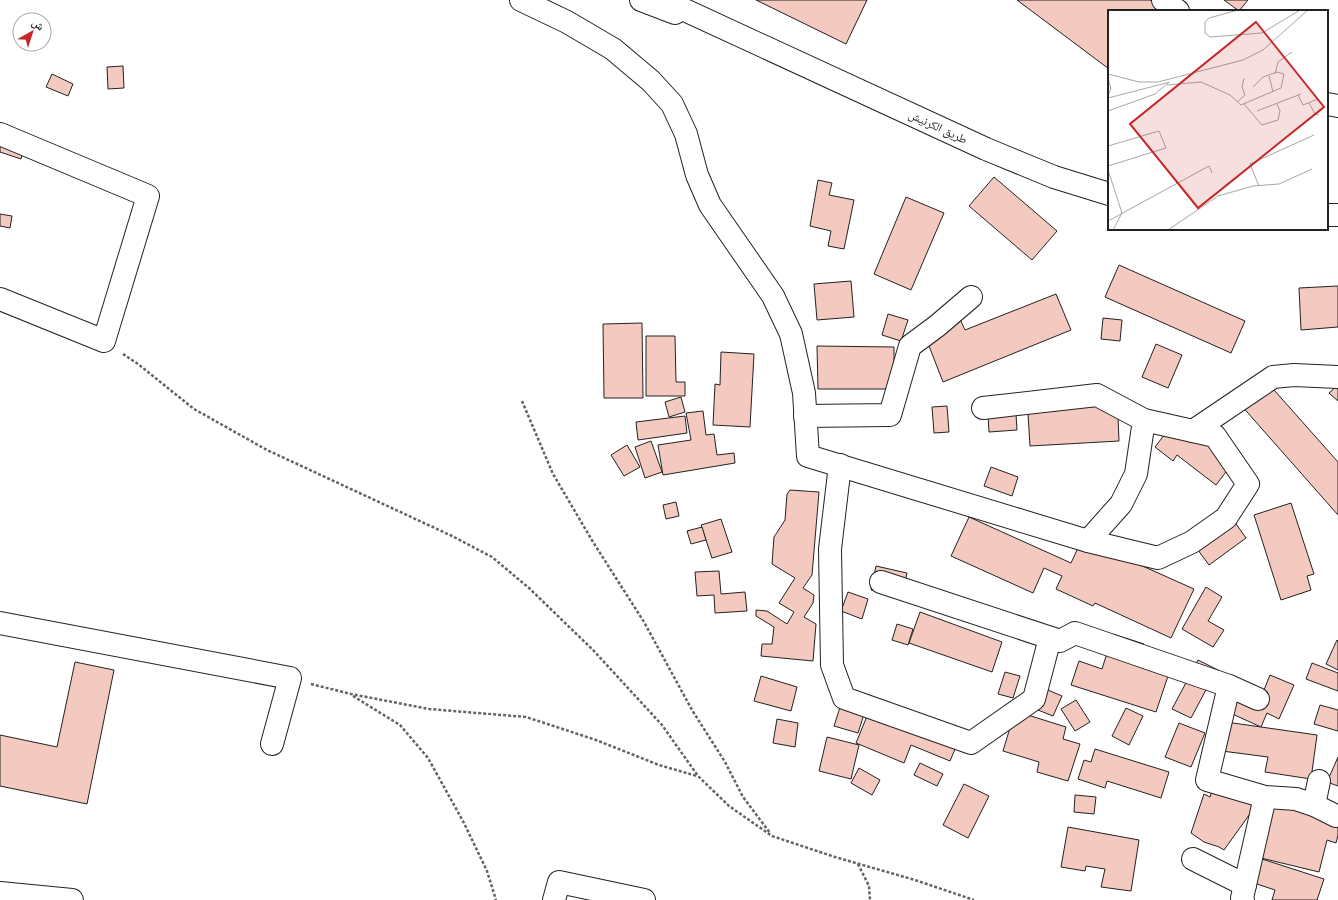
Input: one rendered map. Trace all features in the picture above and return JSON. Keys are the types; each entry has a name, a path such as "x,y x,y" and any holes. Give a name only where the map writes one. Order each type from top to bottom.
{"street":[{"path":"521,0 567,22 613,49 651,81 672,104 686,134 697,175 710,205 773,296 791,334 804,393 808,456 1088,541 1158,558 1192,542 1226,518 1248,484 1215,436 1144,420 1097,395 982,408"},
{"name":"طريق الكرنيش","path":"641,0 771,51"},
{"name":"طريق الكرنيش","path":"663,0 986,149 1054,177 1108,194"},
{"path":"1163,0 1177,10"},
{"path":"1328,104 1338,106"},
{"path":"0,134 148,196 104,341 0,299"},
{"path":"805,416 890,415 910,346 937,326 971,297"},
{"path":"1193,431 1273,377 1294,375 1338,377"},
{"path":"1088,541 1120,504 1136,474 1144,420"},
{"path":"840,465 830,549 832,665 844,698 971,743 1034,699 1050,638"},
{"path":"881,582 1060,642 1075,633 1229,686 1258,698"},
{"path":"0,623 290,678 272,744"},
{"path":"1229,686 1207,780 1265,797 1296,799 1314,805 1336,816"},
{"path":"1314,805 1319,780"},
{"path":"1193,859 1244,892 1265,797"},
{"path":"554,900 559,882 644,900"},
{"path":"0,893 72,900"}],"path":[{"path":"104,341 138,364 194,409 267,450 452,536 492,557 529,588 593,650 662,725 698,776 729,806 772,836 915,880 974,900"},
{"path":"522,401 553,474 593,542 644,622 692,710 725,762 743,797 772,836"},
{"path":"290,678 351,694 429,709 526,717 596,740 659,765 698,776"},
{"path":"351,694 400,725 428,758 464,823 487,871 496,900"},
{"path":"857,863 869,886 870,900"}],"building":[{"path":"756,0 867,0 846,44"},
{"path":"1017,0 1150,0 1164,10 1108,10 1108,68"},
{"path":"1224,0 1248,0 1240,10"},
{"path":"123,66 124,88 108,89 107,67"},
{"path":"52,74 73,84 68,96 46,87"},
{"path":"28,137 21,159 0,152 0,146"},
{"path":"994,177 1057,231 1032,260 969,206"},
{"path":"818,180 832,183 829,195 854,200 844,249 828,246 831,231 810,226"},
{"path":"906,197 944,213 911,290 874,274"},
{"path":"0,214 12,216 10,228 0,226"},
{"path":"1119,265 1245,321 1231,353 1105,297"},
{"path":"851,281 854,317 817,320 814,284"},
{"path":"1338,286 1338,327 1301,330 1299,288"},
{"path":"1056,294 1071,330 943,382 924,333 960,319 965,330"},
{"path":"888,314 908,320 901,341 882,335"},
{"path":"1103,318 1122,320 1120,341 1101,339"},
{"path":"642,323 643,398 604,398 603,324"},
{"path":"646,336 675,336 676,382 685,382 685,396 646,396"},
{"path":"1156,344 1182,355 1168,388 1142,377"},
{"path":"817,346 894,347 894,389 818,389"},
{"path":"721,352 754,354 750,427 713,425 715,384 720,385"},
{"path":"1266,381 1338,462 1338,515 1240,404"},
{"path":"1338,385 1338,401 1329,393"},
{"path":"1117,394 1119,441 1030,446 1027,398"},
{"path":"681,397 685,412 669,417 665,402"},
{"path":"1015,398 1017,430 989,432 987,400"},
{"path":"947,406 949,432 934,433 932,407"},
{"path":"703,411 706,435 714,434 717,455 734,453 735,463 663,475 658,445 691,440 686,413"},
{"path":"685,416 687,433 638,440 636,422"},
{"path":"1178,417 1235,460 1216,485 1177,455 1173,461 1155,447"},
{"path":"651,441 662,472 645,478 635,447"},
{"path":"627,445 640,467 624,476 611,455"},
{"path":"991,467 1018,477 1012,496 984,486"},
{"path":"790,490 819,492 812,575 803,588 814,595 813,603 804,617 816,624 813,661 761,656 762,644 772,644 774,627 756,616 756,610 767,611 787,624 794,612 779,603 795,578 772,564 774,537 785,520 787,494"},
{"path":"676,502 679,516 666,519 663,505"},
{"path":"1291,503 1314,574 1307,576 1311,590 1281,600 1254,515"},
{"path":"1227,511 1246,538 1209,565 1189,538"},
{"path":"969,517 1071,563 1082,539 1194,589 1171,638 1095,603 1093,606 1056,589 1062,576 1044,568 1033,593 951,556"},
{"path":"721,519 732,552 712,558 701,525"},
{"path":"702,527 706,540 691,544 687,531"},
{"path":"876,566 907,573 902,597 871,590"},
{"path":"719,571 721,594 745,592 747,611 715,613 714,595 697,596 695,572"},
{"path":"1206,587 1222,597 1208,621 1224,630 1213,647 1182,629"},
{"path":"848,592 868,599 862,619 841,611"},
{"path":"920,612 1002,642 992,672 909,643"},
{"path":"897,624 913,629 908,645 892,640"},
{"path":"1113,634 1144,644 1137,666 1168,676 1156,712 1071,685 1079,661 1102,669"},
{"path":"1337,640 1338,641 1338,670 1326,664"},
{"path":"1198,660 1220,671 1207,688 1191,718 1172,709"},
{"path":"75,662 114,670 87,804 0,786 0,735 57,747"},
{"path":"1312,663 1338,673 1338,691 1306,679"},
{"path":"1005,672 1020,676 1013,698 998,694"},
{"path":"1270,675 1294,685 1279,719 1267,713 1261,727 1228,712 1240,685 1262,695"},
{"path":"761,676 797,687 791,711 754,701"},
{"path":"1036,685 1062,696 1053,716 1028,706"},
{"path":"1076,700 1090,722 1075,731 1061,709"},
{"path":"842,701 866,708 858,733 834,726"},
{"path":"872,704 959,740 950,761 911,745 904,763 856,743"},
{"path":"1320,705 1338,710 1338,731 1314,724"},
{"path":"1126,708 1143,716 1129,745 1112,736"},
{"path":"1015,711 1066,727 1063,739 1080,744 1068,781 1037,772 1039,762 1003,751"},
{"path":"777,719 798,723 795,747 773,743"},
{"path":"1226,722 1317,735 1311,779 1265,772 1268,757 1222,751"},
{"path":"1179,723 1205,733 1191,767 1165,757"},
{"path":"827,737 859,745 851,779 819,771"},
{"path":"1095,749 1169,772 1161,798 1107,781 1105,788 1078,779 1084,760 1091,762"},
{"path":"1338,757 1338,786 1327,782"},
{"path":"920,763 943,774 937,786 914,775"},
{"path":"859,768 880,780 872,795 851,783"},
{"path":"1218,774 1260,789 1252,811 1224,850 1204,842 1191,833 1204,794 1210,797"},
{"path":"964,784 989,796 968,838 943,825"},
{"path":"1277,791 1338,806 1338,835 1336,843 1327,840 1319,872 1261,858"},
{"path":"1075,795 1096,797 1094,814 1074,812"},
{"path":"1068,827 1139,840 1131,891 1101,887 1105,869 1086,866 1085,871 1061,867"},
{"path":"1262,859 1324,879 1317,900 1272,900 1275,890 1254,883"}]}
